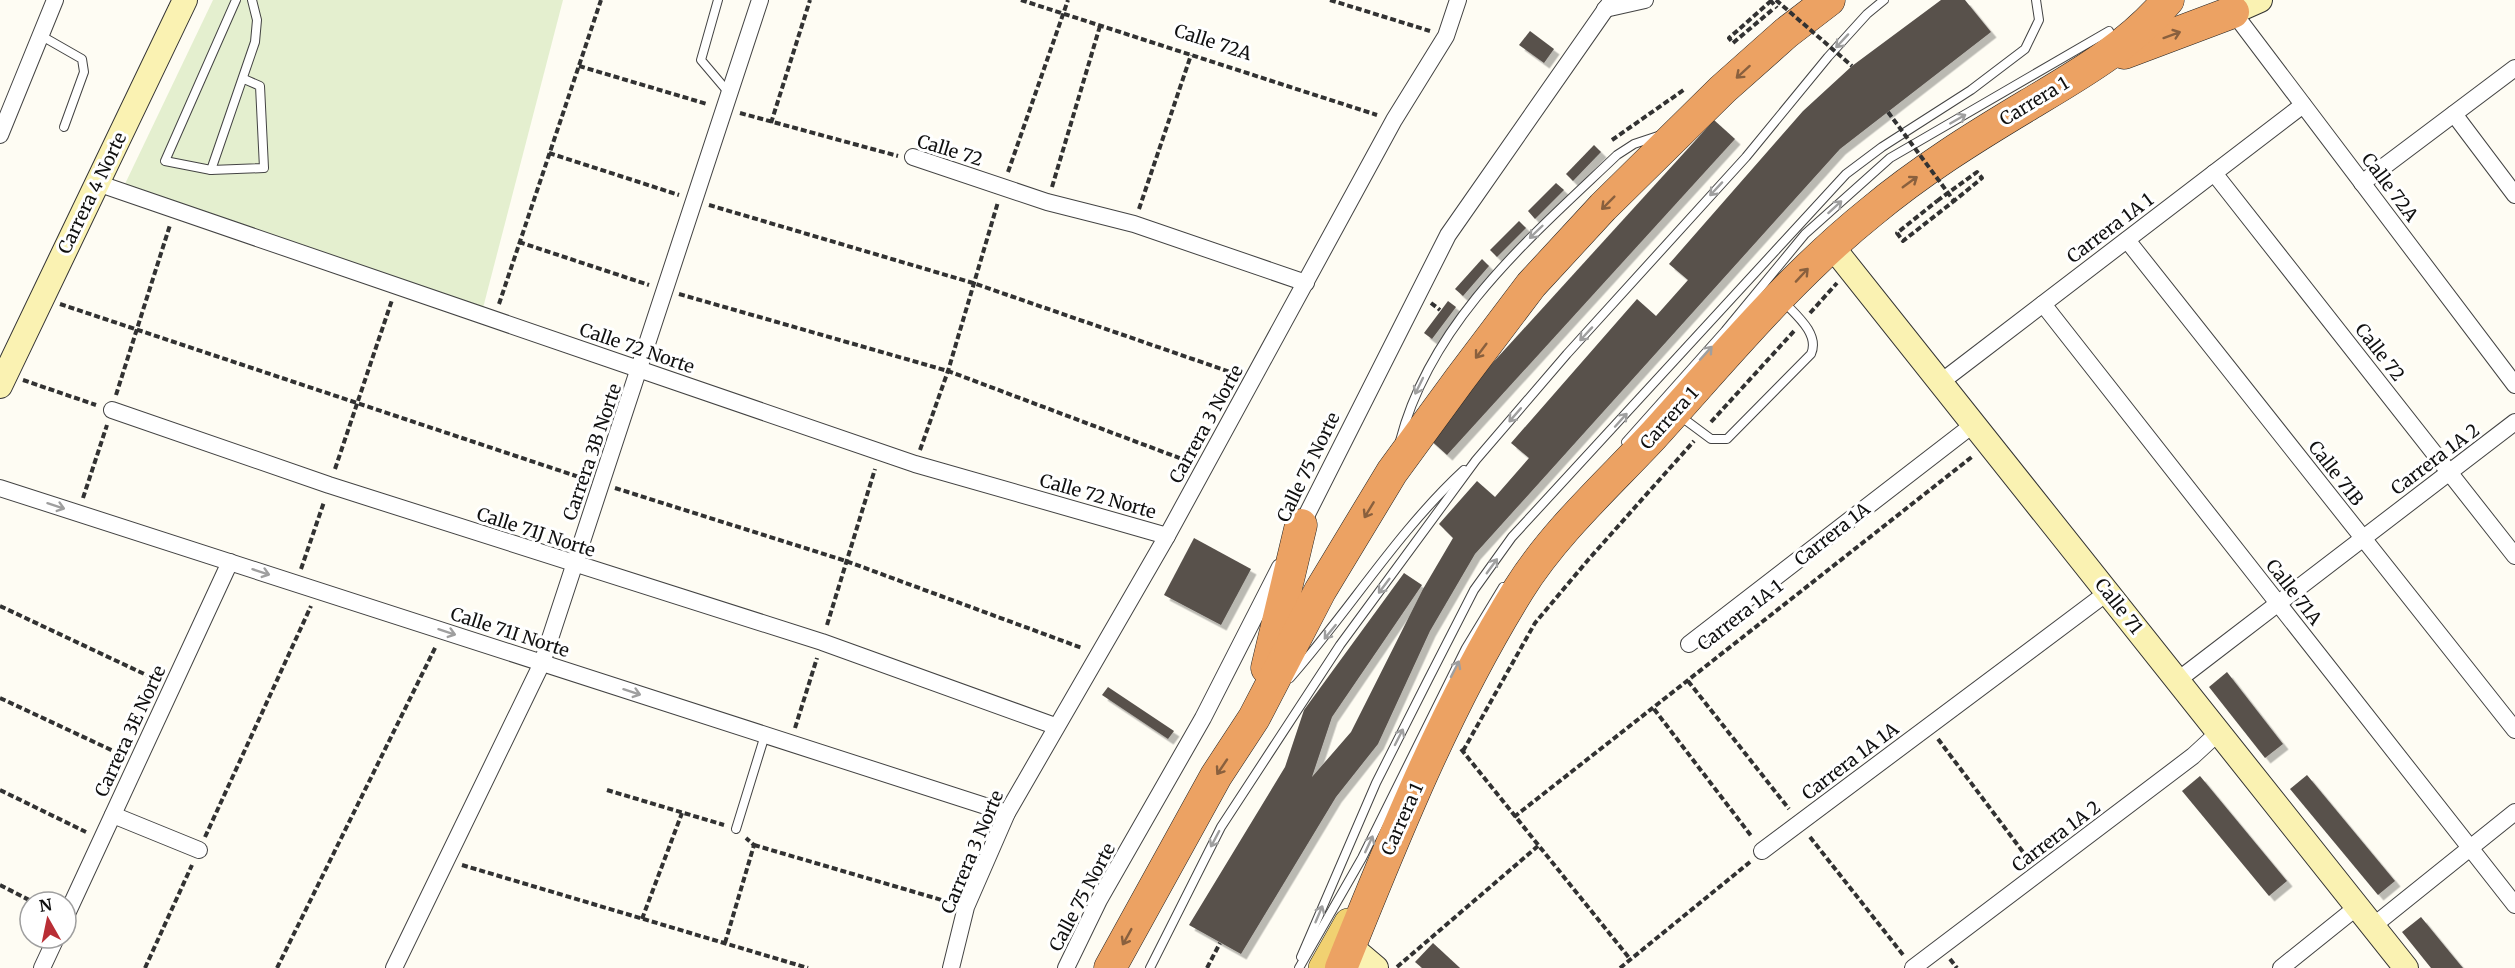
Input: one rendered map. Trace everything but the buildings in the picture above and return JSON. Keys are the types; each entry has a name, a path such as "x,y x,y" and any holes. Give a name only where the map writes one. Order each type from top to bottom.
{"highway":[{"path":"1110,968 1216,776 1254,718 1320,591 1392,472 1531,285 1603,207 1786,33 1829,0"},
{"name":"Carrera 1","path":"1387,854 1489,642 1521,587 1555,542 1719,363 1773,290 1841,257 1891,196 1948,154 2098,63 2151,21 2168,0"},
{"path":"2098,63 2247,6"},
{"path":"1254,718 1301,525"},
{"path":"1346,957 1387,854"}],"main road":[{"name":"Carrera 1","path":"1322,968 1387,854"}],"street":[{"path":"0,135 39,34 55,0"},
{"name":"Carrera 4 Norte","path":"1,379 185,0"},
{"name":"Carrera 3B Norte","path":"394,968 542,663 760,0"},
{"name":"Carrera 3 Norte","path":"951,968 966,907 1007,813 1055,726 1167,536 1203,466 1394,120 1446,36 1458,0"},
{"path":"1609,4 1645,0"},
{"name":"Calle 75 Norte","path":"1066,968 1100,900 1203,718 1449,235 1609,4"},
{"name":"Calle 72A","path":"2247,6 2303,105 2515,386"},
{"path":"2362,183 2515,68"},
{"name":"Carrera 1A 1","path":"1941,382 2303,105"},
{"path":"2454,114 2515,195"},
{"name":"Calle 72","path":"913,157 1047,202 1134,224 1306,283"},
{"name":"Calle 72","path":"2214,173 2515,556"},
{"name":"Calle 72 Norte","path":"98,183 915,464 1167,536"},
{"name":"Calle 71B","path":"2127,240 2515,730"},
{"name":"Calle 71","path":"1841,257 2406,968"},
{"name":"Calle 71A","path":"2043,304 2515,905"},
{"name":"Calle 71J Norte","path":"111,410 329,485 822,642 1055,726"},
{"name":"Carrera 1A 2","path":"2178,680 2515,422"},
{"name":"Carrera 1A","path":"1689,644 1974,424"},
{"name":"Calle 71I Norte","path":"0,488 1007,813"},
{"name":"Carrera 3E Norte","path":"78,890 230,562"},
{"name":"Carrera 1A 1A","path":"1762,851 2108,592"},
{"name":"Carrera 1A 2","path":"1913,968 2193,756 2219,732"},
{"path":"2281,968 2470,848 2515,812"},
{"path":"113,815 199,850"},
{"path":"42,968 50,950"},
{"path":"1346,957 1376,968"}],"lane":[{"path":"236,0 165,161 211,170 264,168 260,86 244,79"},
{"path":"211,170 255,42 257,20 252,0"},
{"path":"718,0 701,60 727,101"},
{"path":"1150,968 1221,827 1340,645 1476,460 1567,354 1746,157 1828,57 1867,14 1884,0"},
{"path":"1297,968 1376,783 1474,590 1512,537 1846,174 1882,147 1971,90 2025,50 2039,20 2036,0"},
{"path":"1620,448 1773,290 1804,234 1890,158 2109,31"},
{"path":"39,34 82,59 84,72 64,127"},
{"path":"1675,412 1701,433 1719,441 1727,439 1811,354 1813,338 1773,290"},
{"path":"1254,718 1330,632 1386,555 1438,494 1476,460"},
{"path":"1297,968 1362,858 1445,734 1466,648 1509,579"},
{"path":"736,829 765,735"}],"path":[{"path":"494,319 601,0"},
{"path":"771,123 810,0"},
{"name":"Calle 72A","path":"1021,0 1394,120"},
{"path":"915,464 948,371 1003,187 1068,0"},
{"path":"1330,0 1446,36"},
{"path":"1772,10 1733,43 1729,38 1774,0 1852,66"},
{"path":"1047,202 1100,26"},
{"path":"1134,224 1191,55"},
{"name":"Calle 72","path":"579,66 682,98 727,101 771,123 895,156 913,157"},
{"path":"1888,112 1954,201"},
{"path":"549,153 694,200 973,283 1252,380"},
{"path":"1946,196 1941,189 1980,164"},
{"path":"1977,172 1982,178 1954,201 1903,241 1897,233 1977,172"},
{"path":"78,513 175,209"},
{"path":"519,242 665,290 948,371 1203,466"},
{"path":"1445,734 1588,560 1802,322 1841,257"},
{"path":"296,584 397,285"},
{"path":"42,298 601,484 846,561 1098,654"},
{"path":"1,379 111,410"},
{"name":"Carrera 1A 1","path":"1514,817 1989,443"},
{"path":"790,743 880,452"},
{"path":"145,968 318,591"},
{"path":"0,606 172,687"},
{"path":"277,968 443,631"},
{"path":"1688,681 1913,968"},
{"path":"0,698 137,762"},
{"path":"1620,968 1762,851 1654,709"},
{"path":"1929,726 2038,873"},
{"path":"1445,734 1458,761"},
{"path":"1445,734 1630,959"},
{"path":"0,790 101,840"},
{"path":"607,790 736,829 754,845 966,907"},
{"path":"642,919 682,812"},
{"path":"725,943 754,845"},
{"path":"1396,968 1538,846"},
{"path":"446,860 808,968"},
{"path":"0,885 18,894"},
{"path":"1207,968 1220,943"}],"green space":[{"path":"213,0 563,0 483,308 124,186"}]}
